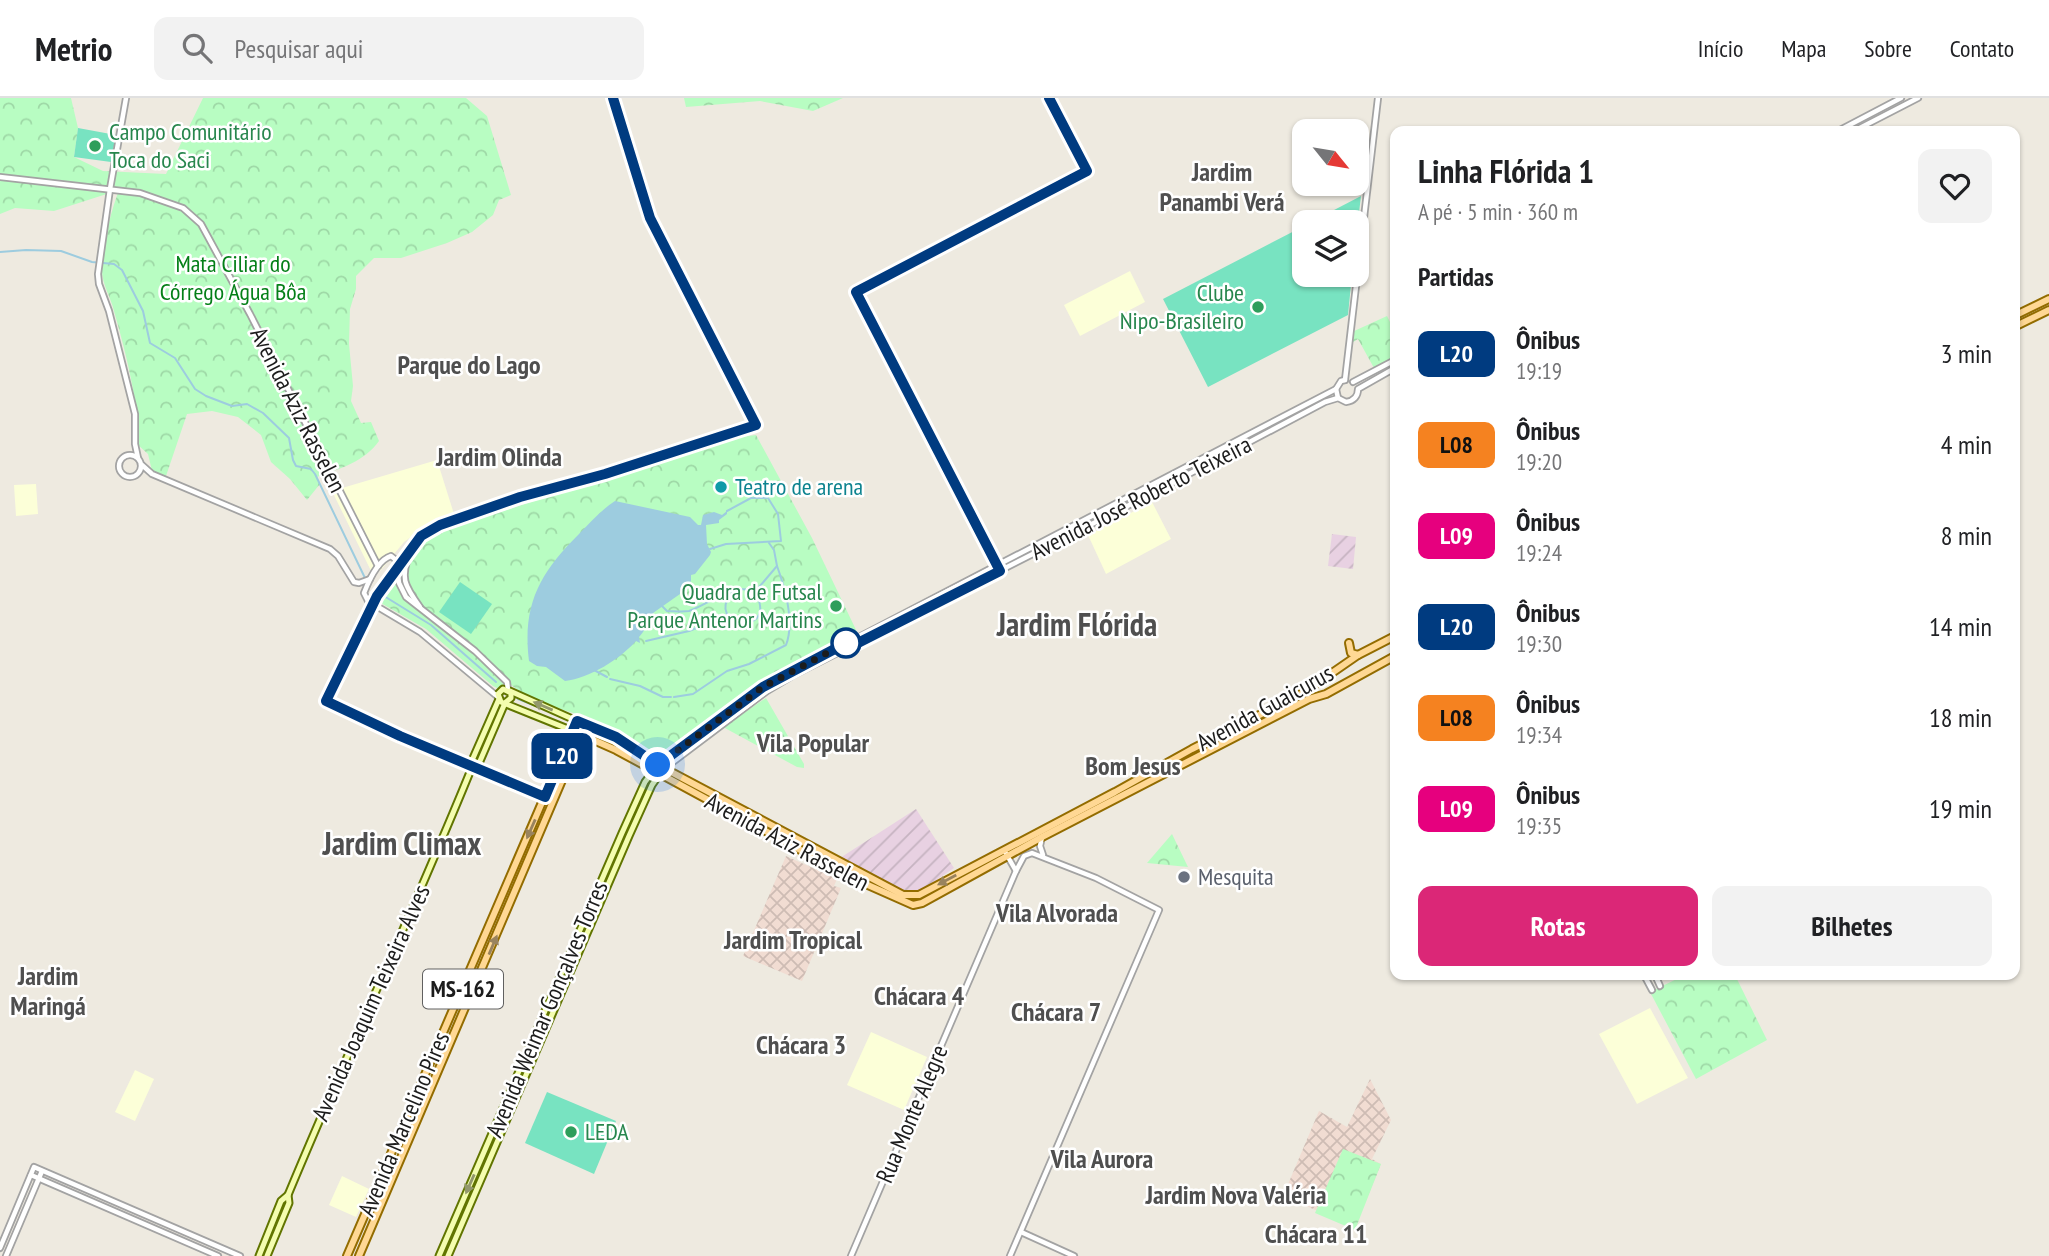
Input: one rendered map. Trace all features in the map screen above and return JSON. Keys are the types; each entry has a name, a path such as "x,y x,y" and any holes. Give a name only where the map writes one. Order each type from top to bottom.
{"main road":[{"path":"2020,313 2049,299"},
{"path":"2020,324 2049,310"},
{"name":"Avenida Guaicurus","path":"918,905 1192,749 1291,699 1358,655 1390,638"},
{"path":"1379,643 1390,642"},
{"path":"1349,643 1350,653 1358,655"},
{"name":"Avenida Guaicurus","path":"912,897 1042,837 1309,699 1326,694 1390,657"},
{"path":"1320,680 1320,686 1326,694"},
{"path":"470,769 502,700 501,690 509,690 511,698 502,700"},
{"name":"Avenida Aziz Rasselen","path":"509,690 616,737 661,766 856,871 912,897"},
{"name":"Avenida Aziz Rasselen","path":"502,700 616,750 852,878 908,904 918,905"},
{"name":"Avenida Joaquim Teixeira Alves","path":"259,1256 281,1201 288,1195 416,903 470,769 477,768 502,700"},
{"name":"Avenida Marcelino Pires","path":"347,1256 577,721"},
{"name":"Avenida Marcelino Pires","path":"359,1256 586,724"},
{"path":"473,758 480,761"},
{"name":"Avenida Weimar Gonçalves Torres","path":"439,1256 628,820 661,766"},
{"name":"Avenida Weimar Gonçalves Torres","path":"448,1256 656,773"},
{"name":"Avenida Joaquim Teixeira Alves","path":"267,1256 289,1203 288,1195"}],"street":[{"path":"126,98 98,274 135,414 138,458 152,474 330,549 338,555 352,580 359,583 371,578"},
{"path":"1345,380 1378,98"},
{"path":"1848,126 1901,98"},
{"path":"1864,126 1918,98"},
{"name":"Avenida Aziz Rasselen","path":"0,177 140,193 183,208 201,224 250,314 378,566 389,556 396,560 399,583 405,597 500,673 509,690"},
{"path":"1353,382 1390,363"},
{"name":"Avenida José Roberto Teixeira","path":"661,766 763,687 1310,410 1338,398 1346,402 1353,400 1358,389 1390,371"},
{"path":"847,645 1336,389 1337,385 1345,380 1353,382 1358,389"},
{"path":"1336,389 1338,398"},
{"path":"1307,404 1310,410"},
{"path":"135,444 120,462 120,470 127,477 152,474"},
{"path":"127,455 138,458"},
{"path":"135,476 142,465"},
{"path":"410,552 405,564 404,581 421,608"},
{"path":"378,566 364,593 368,601 421,632 502,700"},
{"path":"374,605 398,566"},
{"path":"1042,837 1040,846 1043,856"},
{"path":"1006,853 1016,872"},
{"path":"1010,1256 1159,910 1097,878 1043,856 1027,854 1016,872"},
{"name":"Rua Monte Alegre","path":"852,1256 1016,872"},
{"path":"1647,980 1652,990"},
{"path":"1657,980 1660,986"},
{"path":"0,1248 34,1167 240,1256"},
{"path":"6,1256 42,1171"},
{"path":"31,1175 218,1256"},
{"path":"1021,1232 1074,1256"}],"shaded area":[{"path":"1130,271 1145,302 1080,336 1064,305"},
{"path":"437,460 454,514 433,521 404,542 381,570 373,575 332,491"},
{"path":"36,484 38,514 16,516 14,485"},
{"path":"1152,502 1171,539 1106,574 1088,535"},
{"path":"1332,534 1356,537 1353,569 1328,566"},
{"path":"916,809 954,868 919,892 905,891 840,858"},
{"path":"786,856 837,879 834,886 841,888 802,981 743,956"},
{"path":"1650,1008 1688,1078 1637,1104 1599,1034"},
{"path":"871,1032 927,1057 904,1110 847,1085"},
{"path":"135,1070 154,1079 135,1121 115,1112"},
{"path":"1370,1079 1391,1120 1372,1159 1381,1164 1355,1227 1283,1196 1319,1111 1347,1127"},
{"path":"342,1176 369,1189 356,1217 329,1205"}],"green space":[{"name":"Mata Ciliar do Córrego Água Bôa","path":"0,98 71,98 78,128 74,157 103,171 166,174 203,98 466,98 487,116 511,195 499,200 493,215 472,232 401,258 374,258 356,276 356,289 350,309 349,344 353,386 351,401 361,423 371,422 379,441 366,454 351,464 317,477 320,484 307,500 290,479 271,462 261,435 238,417 212,411 187,414 166,476 152,471 148,454 137,444 138,430 131,378 102,274 105,239 119,190 54,211 15,208 0,214"},
{"path":"684,98 843,98 813,111 760,101 686,107"},
{"name":"Campo Comunitário Toca do Saci","path":"78,128 116,135 111,162 74,157"},
{"path":"1361,196 1359,210 1334,210"},
{"name":"Clube Nipo-Brasileiro","path":"1292,232 1292,287 1351,287 1348,315 1208,387 1163,299"},
{"path":"1387,316 1390,322 1390,360 1374,368 1358,339 1350,344 1352,332"},
{"path":"756,435 812,538 858,634 833,643 768,678 657,760 597,722 539,701 517,690 508,682 505,681 506,686 493,686 426,629 379,602 423,544 445,530 678,454"},
{"path":"460,582 492,604 471,634 439,612"},
{"path":"766,698 804,768 797,767 723,727"},
{"path":"1172,834 1188,867 1147,863"},
{"path":"1675,980 1737,980 1767,1040 1696,1079 1650,992"},
{"name":"LEDA","path":"547,1092 616,1121 594,1174 525,1143"},
{"path":"1343,1149 1381,1164 1355,1230 1315,1213"}],"water":[{"path":"615,501 690,517 698,525 701,525 703,515 714,512 722,515 727,511 727,514 719,523 706,525 710,555 695,574 691,575 691,581 680,594 653,613 654,618 639,637 640,643 636,641 613,661 594,672 565,681 546,667 529,661 528,623 531,606 544,576 565,548"}],"waterway":[{"path":"0,252 61,251 92,262 114,264 122,270 143,311 150,343 175,358 195,389 232,406 247,404 263,413 289,438 296,466 311,469 315,474 365,578"},
{"path":"710,549 726,544 781,541 778,514 768,498 751,498 727,511"},
{"path":"754,593 777,566 774,550 769,543"},
{"path":"674,697 693,694 727,671 749,664 786,645 789,616 777,566"},
{"path":"662,606 667,611 689,611 728,593 739,590 749,590 756,594 760,605 759,615 749,623 734,622 725,609 727,600 734,592 739,589"},
{"path":"384,596 431,625 496,682"},
{"path":"646,641 689,631 726,616"},
{"path":"594,670 607,677"},
{"path":"610,679 640,686 663,697 671,697"},
{"path":"518,699 554,713"}],"bus line":[{"name":"L20","path":"613,98 650,218 756,425 605,474 520,497 440,525 421,536 377,596 326,701 400,736 545,797 577,721 616,737 658,765 763,687 846,643 848,648 1000,571 856,292 1087,171 1049,98"}],"place":[{"name":"Campo Comunitário Toca do Saci","path":"95,146"},
{"name":"Clube Nipo-Brasileiro","path":"1258,307"},
{"name":"Teatro de arena","path":"721,487"},
{"name":"Quadra de Futsal Parque Antenor Martins","path":"836,606"},
{"name":"Mesquita","path":"1184,877"},
{"name":"LEDA","path":"571,1132"}],"district":[{"name":"Jardim Panambi Verá","path":"1222,186"},
{"name":"Parque do Lago","path":"469,365"},
{"name":"Jardim Olinda","path":"499,457"},
{"name":"Jardim Flórida","path":"1077,625"},
{"name":"Vila Popular","path":"813,743"},
{"name":"Bom Jesus","path":"1133,766"},
{"name":"Jardim Climax","path":"402,844"},
{"name":"Vila Alvorada","path":"1057,913"},
{"name":"Jardim Tropical","path":"793,940"},
{"name":"Jardim Maringá","path":"48,991"},
{"name":"Chácara 4","path":"919,996"},
{"name":"Chácara 7","path":"1056,1012"},
{"name":"Chácara 3","path":"801,1045"},
{"name":"Vila Aurora","path":"1102,1159"},
{"name":"Jardim Nova Valéria","path":"1236,1195"},
{"name":"Chácara 11","path":"1316,1234"}],"route":[{"path":"658,765 763,687 846,643"}]}
